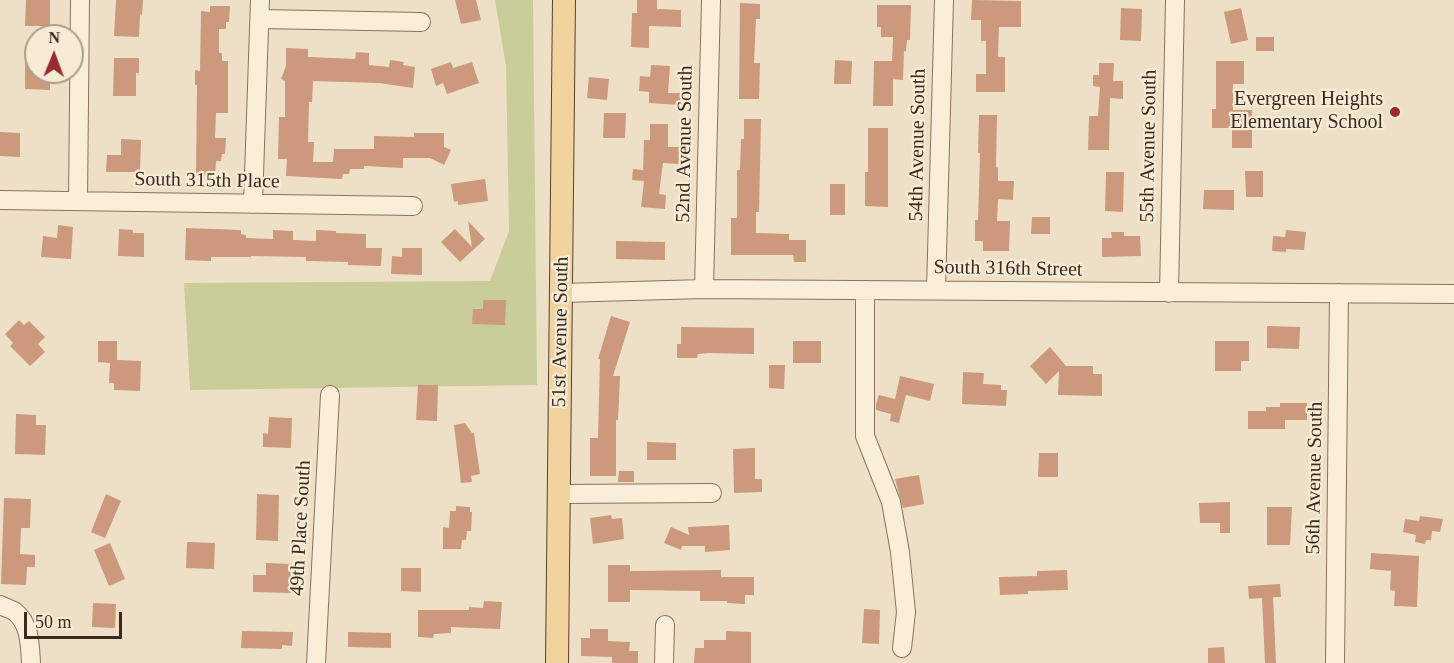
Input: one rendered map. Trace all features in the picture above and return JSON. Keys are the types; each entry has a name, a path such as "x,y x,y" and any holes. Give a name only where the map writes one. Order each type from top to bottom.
{"main road":[{"name":"51st Avenue South","path":"557,663 564,0"}],"street":[{"path":"78,201 80,0"},
{"path":"252,204 260,0"},
{"name":"52nd Avenue South","path":"704,289 711,0"},
{"name":"54th Avenue South","path":"936,290 944,0"},
{"name":"55th Avenue South","path":"1169,293 1174,0"},
{"path":"260,19 421,22"},
{"name":"South 315th Place","path":"0,200 413,207"},
{"name":"South 316th Street","path":"561,292 704,289 1454,294"},
{"path":"866,290 865,436 891,502 900,552 906,612 902,648"},
{"name":"56th Avenue South","path":"1335,663 1339,293"},
{"name":"49th Place South","path":"316,663 330,395"},
{"path":"559,494 712,494"},
{"path":"0,605 15,612 26,626 31,663"},
{"path":"664,663 665,625"}],"green space":[{"path":"495,0 533,0 537,385 190,390 184,283 490,281 509,231 506,66"}],"building":[{"path":"26,0 50,0 50,24 25,24"},
{"path":"116,0 143,0 139,37 114,36"},
{"path":"455,0 476,0 481,20 461,24"},
{"path":"637,0 657,0 657,9 681,10 681,27 649,26 649,48 631,47 632,13 637,13"},
{"path":"972,0 1021,1 1021,27 999,27 998,57 1005,57 1005,92 976,92 976,74 986,74 986,41 981,41 981,20 971,20"},
{"path":"740,3 760,4 760,19 756,19 754,63 760,63 759,99 739,99"},
{"path":"877,5 911,5 910,40 907,40 906,51 904,51 903,80 893,79 893,106 873,106 874,61 892,61 893,37 881,37 881,27 877,27"},
{"path":"210,6 230,6 226,29 219,29 219,53 222,53 222,61 228,61 228,113 216,113 215,138 226,138 225,154 222,154 221,161 216,161 215,176 196,175 197,85 195,85 195,70 200,71 201,11 210,12"},
{"path":"1121,8 1142,9 1141,41 1120,40"},
{"path":"1241,8 1248,40 1231,44 1224,12"},
{"path":"1256,37 1274,37 1274,51 1256,51"},
{"path":"286,48 308,49 308,57 355,59 356,52 369,53 369,65 389,67 390,60 404,62 403,65 415,67 413,88 379,83 313,81 312,102 309,102 308,142 314,142 313,162 333,162 334,149 374,149 374,136 414,137 414,133 444,133 444,147 451,150 444,165 430,158 403,158 403,168 364,166 364,169 350,169 349,174 343,174 342,179 286,176 287,159 278,159 279,117 285,117 285,81 281,79 286,66"},
{"path":"114,58 139,58 139,73 136,73 136,96 113,96"},
{"path":"835,60 852,61 851,84 834,84"},
{"path":"1216,61 1244,61 1244,84 1233,84 1233,110 1252,110 1252,148 1232,148 1232,128 1212,128 1212,109 1216,109"},
{"path":"451,62 453,68 472,62 479,83 447,94 443,83 436,86 431,69"},
{"path":"1099,63 1114,63 1113,81 1123,81 1123,99 1110,98 1109,150 1088,150 1089,116 1098,116 1100,87 1093,86 1093,75 1099,75"},
{"path":"651,65 670,66 668,93 681,93 680,105 649,103 649,92 639,91 640,76 650,77"},
{"path":"589,77 609,79 607,100 587,98"},
{"path":"25,84 50,84 50,90 25,89"},
{"path":"604,113 626,113 625,138 603,138"},
{"path":"979,115 997,115 998,181 1014,181 1013,200 998,199 997,221 1010,221 1009,251 983,251 983,241 975,241 975,220 978,220"},
{"path":"744,119 761,119 759,212 756,212 756,233 789,234 789,240 806,240 806,262 794,262 793,255 731,255 731,218 737,218 737,170 740,170"},
{"path":"650,124 668,124 668,147 679,147 679,164 663,163 659,194 666,195 665,209 641,207 644,181 632,180 633,169 643,170 644,140 650,140"},
{"path":"868,128 888,128 888,207 865,206"},
{"path":"0,132 20,133 20,157 0,156"},
{"path":"121,139 141,140 140,172 106,172 107,155 121,155"},
{"path":"1245,171 1263,171 1263,197 1246,197"},
{"path":"1106,172 1124,172 1123,212 1105,211"},
{"path":"485,179 488,201 458,205 458,201 454,202 451,184"},
{"path":"830,184 845,184 845,215 830,215"},
{"path":"1204,190 1234,190 1234,210 1203,209"},
{"path":"1032,217 1050,217 1050,234 1031,234"},
{"path":"468,221 485,239 460,262 441,242 455,229 472,247"},
{"path":"58,225 73,227 71,259 41,257 43,236 57,238"},
{"path":"186,228 241,230 241,234 246,235 246,238 273,239 273,230 293,231 293,240 316,241 316,230 366,234 366,248 382,248 381,266 306,261 306,257 251,256 211,257 211,261 185,260"},
{"path":"119,229 144,233 144,257 118,256"},
{"path":"1286,230 1306,232 1304,250 1272,251 1273,236 1285,237"},
{"path":"1111,232 1124,232 1124,236 1140,236 1141,256 1102,257 1102,238 1112,238"},
{"path":"616,241 665,242 665,260 616,259"},
{"path":"402,248 422,248 422,275 391,274 392,256 402,257"},
{"path":"483,300 506,300 505,325 472,324 473,309 483,309"},
{"path":"611,316 630,322 613,376 620,376 618,420 616,420 616,476 590,476 590,438 598,438 600,359 598,359"},
{"path":"19,320 24,325 29,321 45,337 38,344 45,352 30,366 10,346 13,343 5,334"},
{"path":"1267,326 1300,327 1299,349 1267,348"},
{"path":"681,327 754,328 754,354 709,353 698,354 697,358 677,358 677,344 681,344"},
{"path":"98,341 117,341 117,360 141,361 140,391 114,390 114,383 109,383 110,363 98,362"},
{"path":"793,341 821,341 821,363 793,363"},
{"path":"1215,341 1249,341 1249,361 1241,361 1241,371 1215,371"},
{"path":"1050,347 1066,366 1093,366 1093,374 1102,374 1102,396 1058,395 1059,371 1046,384 1030,366"},
{"path":"769,365 785,365 784,389 769,388"},
{"path":"963,372 984,373 983,384 1001,385 1001,390 1007,390 1006,406 962,404"},
{"path":"900,376 934,384 930,401 906,395 899,423 890,421 891,414 876,410 876,404 879,395 895,399"},
{"path":"418,385 438,385 437,421 416,420"},
{"path":"1280,403 1307,403 1307,420 1285,420 1285,429 1248,429 1248,411 1266,411 1266,407 1280,407"},
{"path":"16,414 36,415 36,425 46,425 45,455 15,454"},
{"path":"269,417 292,418 291,448 263,447 263,433 268,434"},
{"path":"465,423 474,433 480,474 471,476 472,482 461,483 454,425"},
{"path":"647,442 676,443 676,460 647,460"},
{"path":"755,448 755,479 762,479 762,492 734,493 733,449"},
{"path":"1039,453 1058,453 1058,477 1038,477"},
{"path":"619,471 634,471 634,482 618,482"},
{"path":"919,475 924,504 903,508 895,479"},
{"path":"106,494 121,501 105,538 91,532"},
{"path":"257,494 279,495 278,541 256,540"},
{"path":"4,498 31,499 30,528 21,528 20,554 35,555 35,567 27,567 26,585 1,584"},
{"path":"1230,502 1230,533 1220,533 1220,523 1200,523 1199,503"},
{"path":"456,506 470,507 471,531 467,531 466,540 462,540 461,549 443,549 443,527 449,528 450,511 456,511"},
{"path":"1267,507 1292,507 1290,545 1267,545"},
{"path":"611,515 612,519 622,518 624,539 593,544 590,518"},
{"path":"1420,516 1443,519 1440,532 1432,531 1431,540 1426,540 1425,544 1415,542 1416,535 1403,532 1405,519 1419,521"},
{"path":"729,525 730,550 705,552 705,546 682,546 681,550 664,543 671,527 689,535 688,527"},
{"path":"187,542 215,543 214,569 186,568"},
{"path":"110,543 125,579 109,586 94,550"},
{"path":"1371,553 1419,556 1417,607 1394,606 1395,591 1390,590 1391,571 1370,569"},
{"path":"266,563 292,564 291,593 253,592 253,575 266,575"},
{"path":"608,565 630,565 630,571 721,570 721,577 754,577 754,595 745,595 745,604 700,601 700,591 630,590 630,602 608,602"},
{"path":"401,568 421,568 421,592 401,591"},
{"path":"1067,570 1068,590 1028,591 1028,594 1000,595 999,577 1037,576 1037,571"},
{"path":"1280,584 1281,597 1273,597 1276,663 1265,663 1262,598 1249,599 1248,586"},
{"path":"484,601 502,602 500,629 451,627 451,633 434,634 433,638 418,637 418,610 469,610 469,607 483,608"},
{"path":"93,603 116,604 115,628 92,627"},
{"path":"864,609 880,610 879,644 862,643"},
{"path":"590,629 608,629 608,641 630,642 629,651 638,651 638,663 612,663 612,657 581,656 581,638 590,638"},
{"path":"242,631 293,632 292,646 282,645 282,649 241,648"},
{"path":"726,631 751,632 751,663 694,663 695,648 704,648 704,640 726,640"},
{"path":"348,632 391,633 391,648 348,647"},
{"path":"1224,647 1225,663 1208,663 1208,648"}],"place":[{"name":"Evergreen Heights Elementary School","path":"1395,112"}]}
